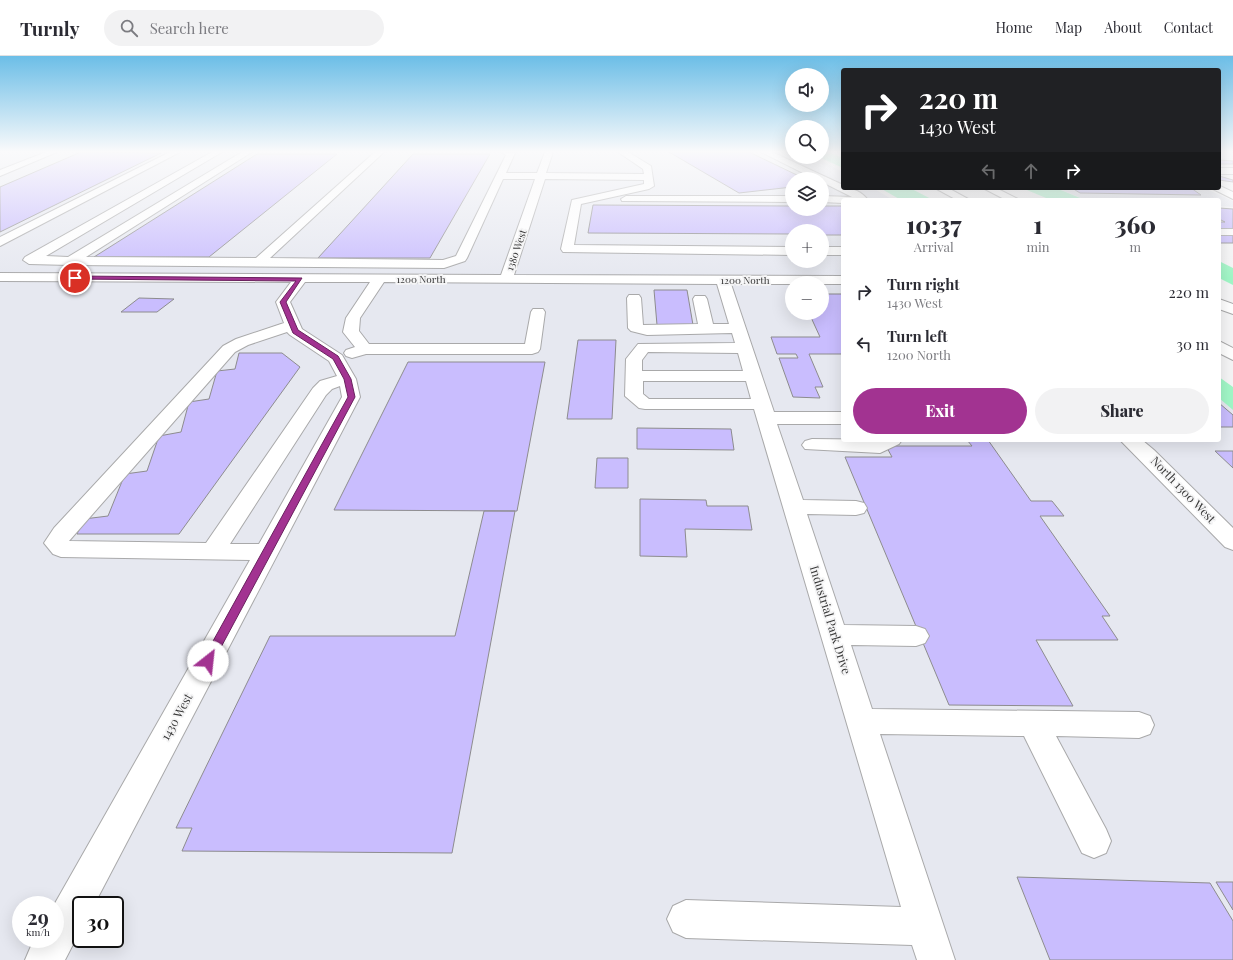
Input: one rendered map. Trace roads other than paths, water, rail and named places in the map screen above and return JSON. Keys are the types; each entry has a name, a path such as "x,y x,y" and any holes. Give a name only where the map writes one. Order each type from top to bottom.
{"main road":[{"path":"0,242 94,194"},
{"path":"259,262 334,194"},
{"path":"21,264 70,261 444,264 461,258 491,194"},
{"name":"1380 West","path":"506,280 535,194"},
{"path":"607,194 576,202 567,249 785,251"},
{"path":"695,194 715,199"},
{"path":"762,199 761,196 780,194"},
{"path":"0,272 21,264 143,195 177,195"},
{"path":"70,261 177,195"},
{"path":"585,199 785,199"},
{"path":"829,200 841,200"},
{"path":"1221,232 1233,232"},
{"path":"829,251 841,251"},
{"path":"181,278 201,262"},
{"name":"1200 North","path":"0,277 841,280"},
{"path":"300,279 283,302 295,332 342,368"},
{"path":"365,349 351,332 353,318 379,279"},
{"name":"Industrial Park Drive","path":"723,280 931,943"},
{"path":"634,298 636,328 647,330 706,329 742,338"},
{"path":"700,299 706,329"},
{"path":"1221,304 1233,310"},
{"path":"213,551 319,392 342,368 365,349 532,349 538,312"},
{"path":"267,552 61,549 56,543 62,533 229,349 242,342 292,325"},
{"path":"742,338 644,347 634,359 634,396 645,404 765,411 841,418"},
{"path":"1221,347 1233,355"},
{"name":"1430 West","path":"44,960 351,397 342,368"},
{"path":"634,376 754,376"},
{"path":"812,445 880,447 889,442"},
{"name":"North 1300 West","path":"1132,442 1147,454 1233,542"},
{"path":"795,507 856,508"},
{"path":"835,635 916,636"},
{"path":"862,721 1139,726"},
{"path":"1033,724 1094,841"},
{"path":"686,919 931,943"}]}
